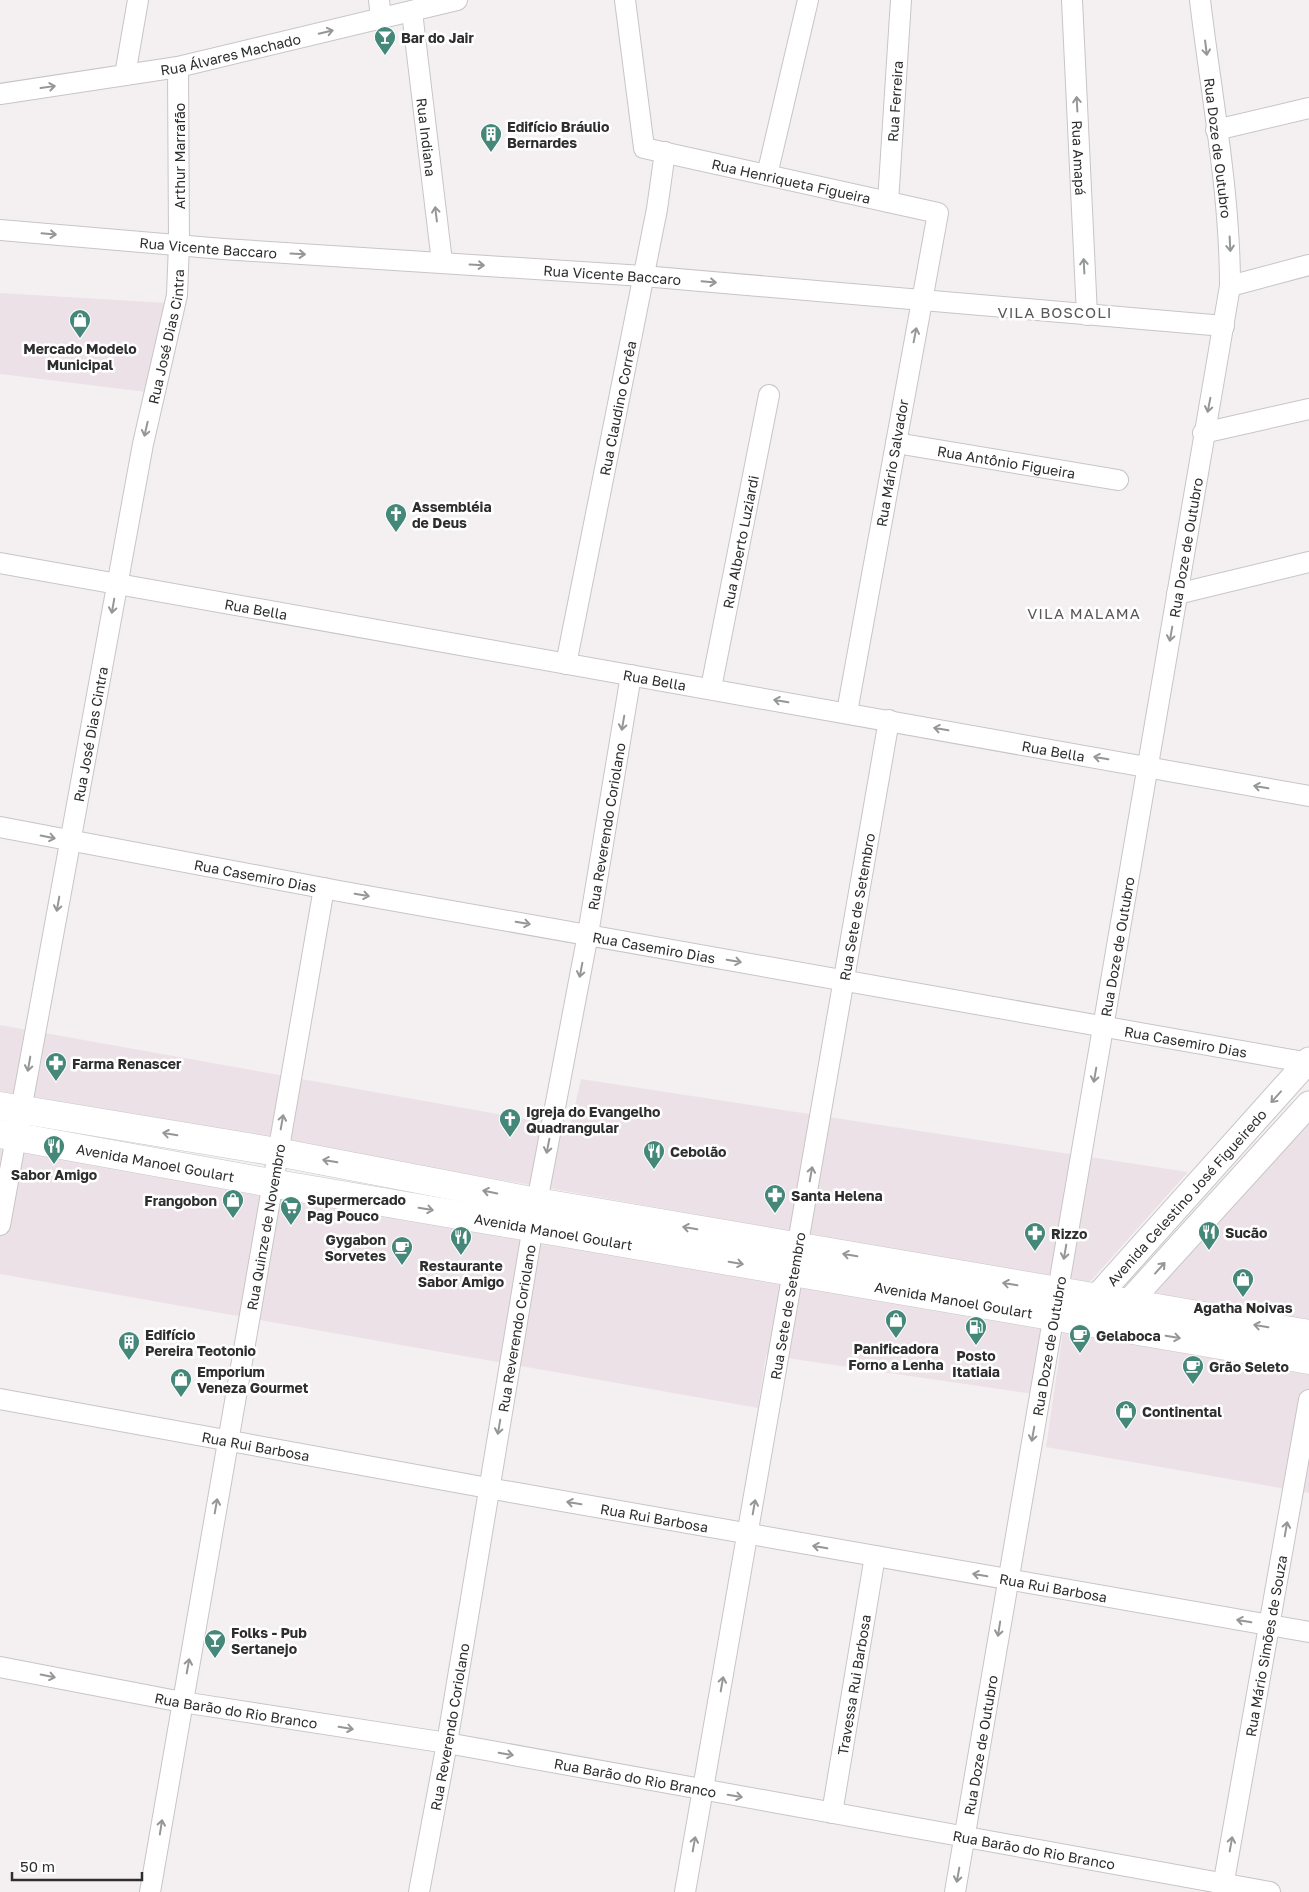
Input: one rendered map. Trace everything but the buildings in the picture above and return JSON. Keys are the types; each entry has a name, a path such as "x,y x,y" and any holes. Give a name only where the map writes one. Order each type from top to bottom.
{"main road":[{"name":"Avenida Manoel Goulart","path":"10,1108 277,1152 420,1178 535,1215 793,1273 1056,1305 1095,1299 1309,1334"},
{"name":"Avenida Manoel Goulart","path":"8,1136 271,1183 798,1246 1056,1305 1108,1326 1309,1360"}],"street":[{"path":"125,75 138,0"},
{"name":"Rua Álvares Machado","path":"0,94 178,67 380,9 412,12 457,0"},
{"name":"Rua Henriqueta Figueira","path":"625,0 644,148 938,213"},
{"path":"767,175 808,0"},
{"name":"Rua Ferreira","path":"888,202 901,0"},
{"name":"Rua Amapá","path":"1072,0 1086,314"},
{"name":"Rua Doze de Outubro","path":"955,1892 1007,1580 1178,594 1203,433 1230,286 1229,237 1200,0"},
{"name":"Rua Indiana","path":"412,12 442,262"},
{"name":"Arthur Marrafão","path":"178,67 179,244"},
{"path":"1216,130 1309,108"},
{"name":"Rua Claudino Corrêa","path":"566,664 657,210 665,152"},
{"name":"Rua Mário Salvador","path":"846,712 938,213"},
{"name":"Rua Vicente Baccaro","path":"0,230 643,276 1224,326"},
{"name":"Rua José Dias Cintra","path":"0,1225 10,1108 70,841 143,444 177,296 179,244"},
{"path":"1230,286 1309,266"},
{"name":"Rua Alberto Luziardi","path":"711,688 769,395"},
{"path":"1203,433 1309,409"},
{"name":"Rua Antônio Figueira","path":"896,443 1118,480"},
{"path":"1178,594 1309,562"},
{"name":"Rua Bella","path":"0,563 846,712 1309,796"},
{"name":"Rua Reverendo Coriolano","path":"419,1892 447,1743 535,1215 588,934 631,675"},
{"name":"Rua Sete de Setembro","path":"685,1892 749,1534 889,720"},
{"name":"Rua Casemiro Dias","path":"0,827 324,888 1308,1062"},
{"name":"Rua Quinze de Novembro","path":"150,1892 271,1183 324,888"},
{"name":"Avenida Celestino José Figueiredo","path":"1095,1299 1308,1062"},
{"name":"Avenida Celestino José Figueiredo","path":"1108,1326 1309,1104"},
{"path":"1095,1299 1108,1326"},
{"name":"Rua Rui Barbosa","path":"0,1399 488,1488 1309,1632"},
{"name":"Rua Mário Simões de Souza","path":"1223,1888 1309,1400"},
{"name":"Travessa Rui Barbosa","path":"832,1813 875,1556"},
{"name":"Rua Barão do Rio Branco","path":"0,1667 182,1702 447,1743 964,1837 1223,1888 1270,1892"}],"shaded area":[{"name":"Mercado Modelo Municipal","path":"0,293 168,303 146,392 0,374"},
{"path":"0,1025 570,1127 581,1079 1188,1172 1088,1284 0,1091"},
{"path":"1309,1115 1309,1323 1145,1295"},
{"path":"0,1144 1047,1326 1034,1394 766,1355 758,1408 0,1274"},
{"path":"1063,1331 1309,1374 1309,1493 1046,1447"}],"place":[{"name":"Bar do Jair","path":"385,56"},
{"name":"Edifício Bráulio Bernardes","path":"491,153"},
{"name":"Mercado Modelo Municipal","path":"80,339"},
{"name":"Assembléia de Deus","path":"396,533"},
{"name":"Farma Renascer","path":"56,1082"},
{"name":"Igreja do Evangelho Quadrangular","path":"510,1138"},
{"name":"Sabor Amigo","path":"54,1165"},
{"name":"Cebolão","path":"654,1170"},
{"name":"Santa Helena","path":"775,1214"},
{"name":"Frangobon","path":"233,1219"},
{"name":"Supermercado Pag Pouco","path":"291,1226"},
{"name":"Sucão","path":"1209,1251"},
{"name":"Rizzo","path":"1035,1252"},
{"name":"Restaurante Sabor Amigo","path":"461,1256"},
{"name":"Gygabon Sorvetes","path":"402,1266"},
{"name":"Agatha Noivas","path":"1243,1298"},
{"name":"Panificadora Forno a Lenha","path":"896,1339"},
{"name":"Posto Itatiaia","path":"976,1346"},
{"name":"Gelaboca","path":"1080,1354"},
{"name":"Edifício Pereira Teotonio","path":"129,1361"},
{"name":"Grão Seleto","path":"1193,1385"},
{"name":"Emporium Veneza Gourmet","path":"181,1398"},
{"name":"Continental","path":"1126,1430"},
{"name":"Folks - Pub Sertanejo","path":"215,1659"}],"district":[{"name":"VILA BOSCOLI","path":"1055,312"},
{"name":"VILA MALAMA","path":"1084,613"}]}
